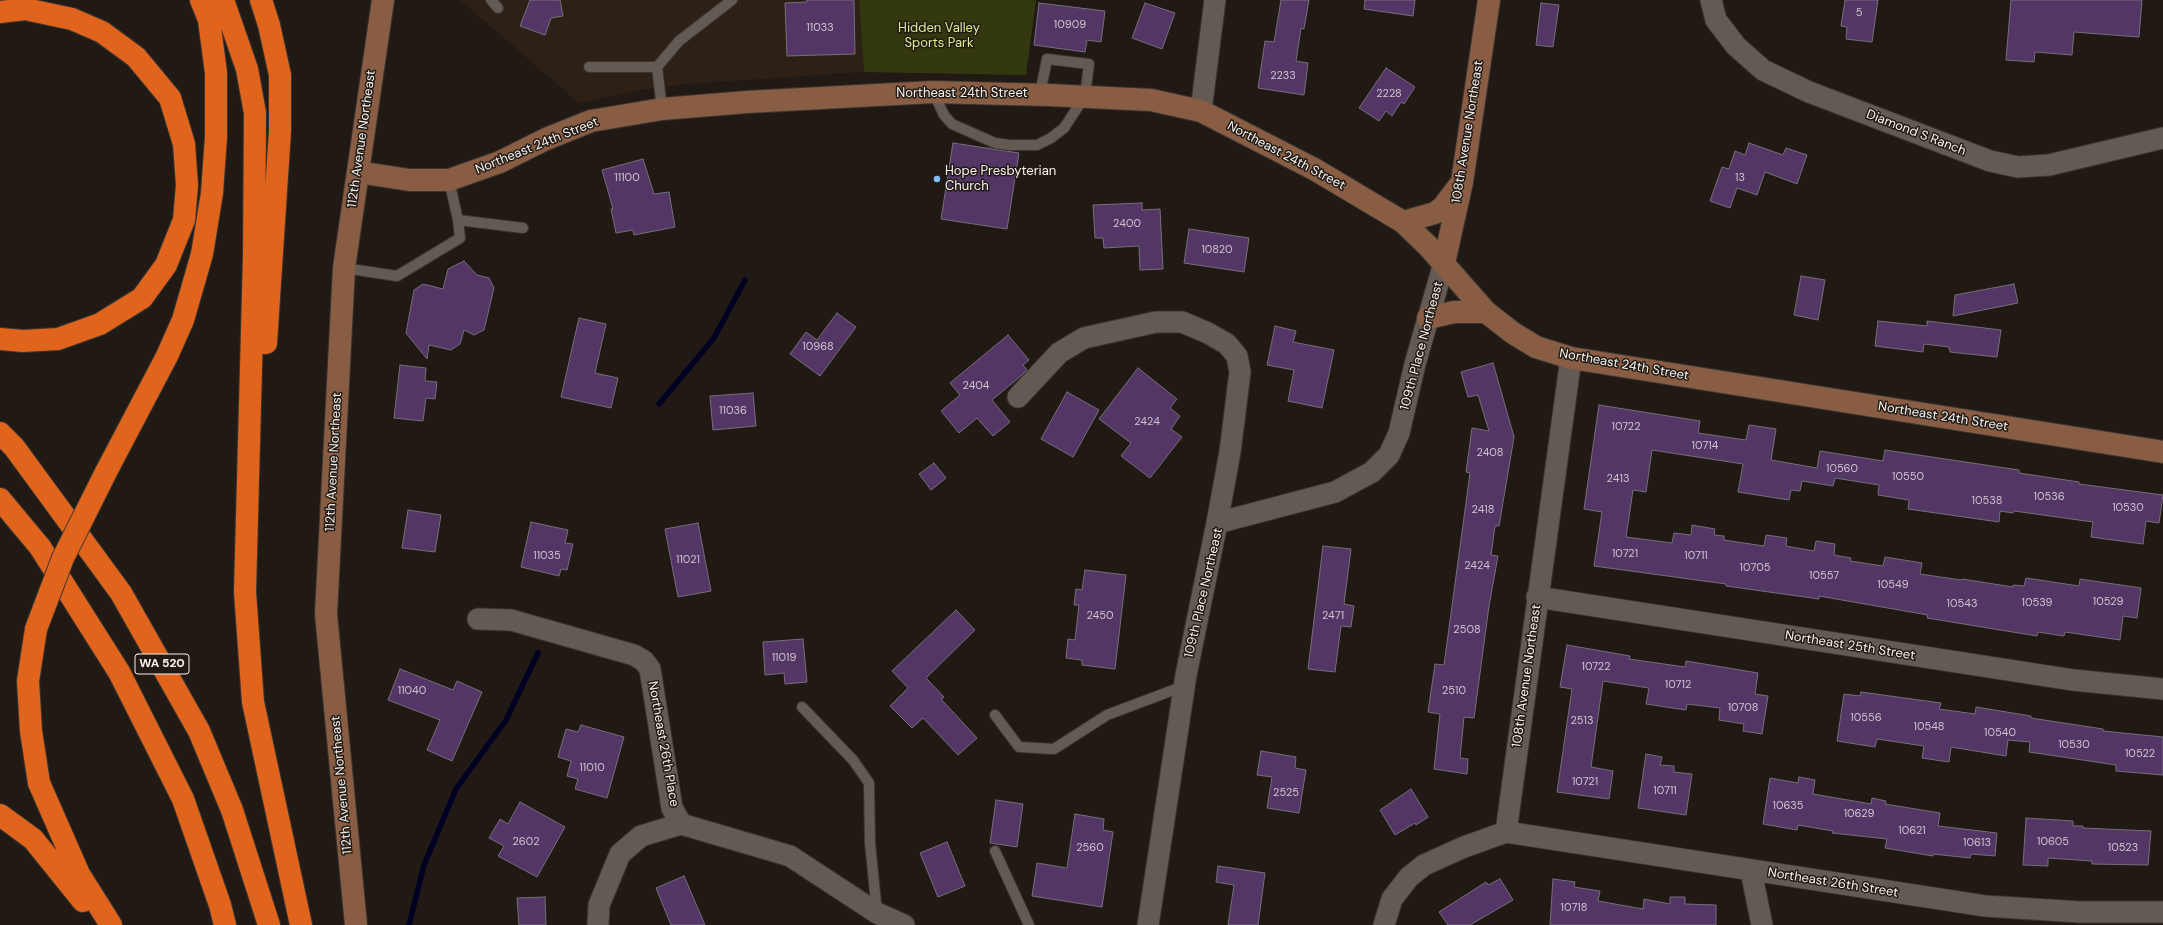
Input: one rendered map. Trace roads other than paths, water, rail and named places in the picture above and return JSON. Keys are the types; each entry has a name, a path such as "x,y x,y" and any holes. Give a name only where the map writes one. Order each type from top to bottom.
{"highway":[{"path":"111,925 79,874 39,783 31,731 28,681 36,629 63,558 167,356 180,326 202,254 212,194 216,137 216,73 209,20 201,0"},
{"path":"248,524 268,313 280,131 280,75 269,26 261,0"},
{"path":"226,5 247,69 255,113 254,256 245,592 253,702 301,925"},
{"path":"0,12 25,9 72,19 102,32 136,57 170,98 184,144 187,185 184,220 166,265 142,298 100,324 58,338 23,341 0,339"},
{"name":"WA 520","path":"0,433 14,447 122,593 199,731 232,810 269,925"},
{"name":"WA 520","path":"0,499 40,547 119,672 183,799 225,925"},
{"path":"0,815 33,839 101,925"}],"main road":[{"name":"112th Avenue Northeast","path":"356,925 326,614 344,268 383,0"},
{"name":"108th Avenue Northeast","path":"1444,263 1462,182 1489,0"},
{"name":"Northeast 24th Street","path":"358,172 409,180 448,180 500,162 546,139 591,121 662,109 747,102 933,92 1040,94 1151,100 1201,111 1314,169 1403,222 1444,263 1486,312 1513,333 1536,347 1571,358 2163,452"},
{"path":"1403,222 1435,213 1443,207 1462,182"},
{"path":"1428,318 1454,312 1486,312"}],"street":[{"path":"1201,111 1215,0"},
{"name":"Diamond S Ranch","path":"1711,0 1716,20 1736,46 1763,70 1809,92 1990,161 2018,166 2049,165 2163,138"},
{"name":"109th Place Northeast","path":"1148,925 1184,686 1217,523 1335,492 1372,472 1389,455 1399,433 1415,364 1444,263"},
{"path":"1018,397 1059,353 1084,338 1156,322 1182,322 1208,333 1227,344 1237,356 1240,372 1230,452 1217,523"},
{"name":"108th Avenue Northeast","path":"1506,832 1537,597 1571,358"},
{"name":"Northeast 25th Street","path":"1537,597 2073,680 2163,689"},
{"name":"Northeast 26th Place","path":"478,619 511,620 634,655 644,660 650,669 672,808 681,824 790,856 877,913 904,925"},
{"path":"598,925 599,905 620,854 641,836 681,824"},
{"path":"1384,925 1392,899 1409,877 1424,865 1464,847 1506,832"},
{"name":"Northeast 26th Street","path":"1506,832 1985,906 2079,918 2163,912"},
{"path":"1751,870 1762,925"}],"lane":[{"path":"491,0 498,8"},
{"path":"662,109 657,67 679,41 732,0"},
{"path":"933,92 944,115 952,124 978,136 1009,145 1037,145 1051,138 1064,128 1085,96 1089,64 1047,59 1040,94"},
{"path":"589,67 657,67"},
{"path":"344,268 397,276 460,238 458,220 448,180"},
{"path":"458,220 523,228"},
{"path":"995,715 1019,747 1054,749 1107,715 1184,686"},
{"path":"802,707 853,760 869,783 870,843 877,913"},
{"path":"995,851 1029,925"}],"waterway":[{"path":"659,404 714,338 745,280"},
{"path":"409,925 424,865 456,789 506,720 538,653"}],"place":[{"name":"Hope Presbyterian Church","path":"937,179"}],"park label":[{"name":"Hidden Valley Sports Park","path":"939,36"}]}
